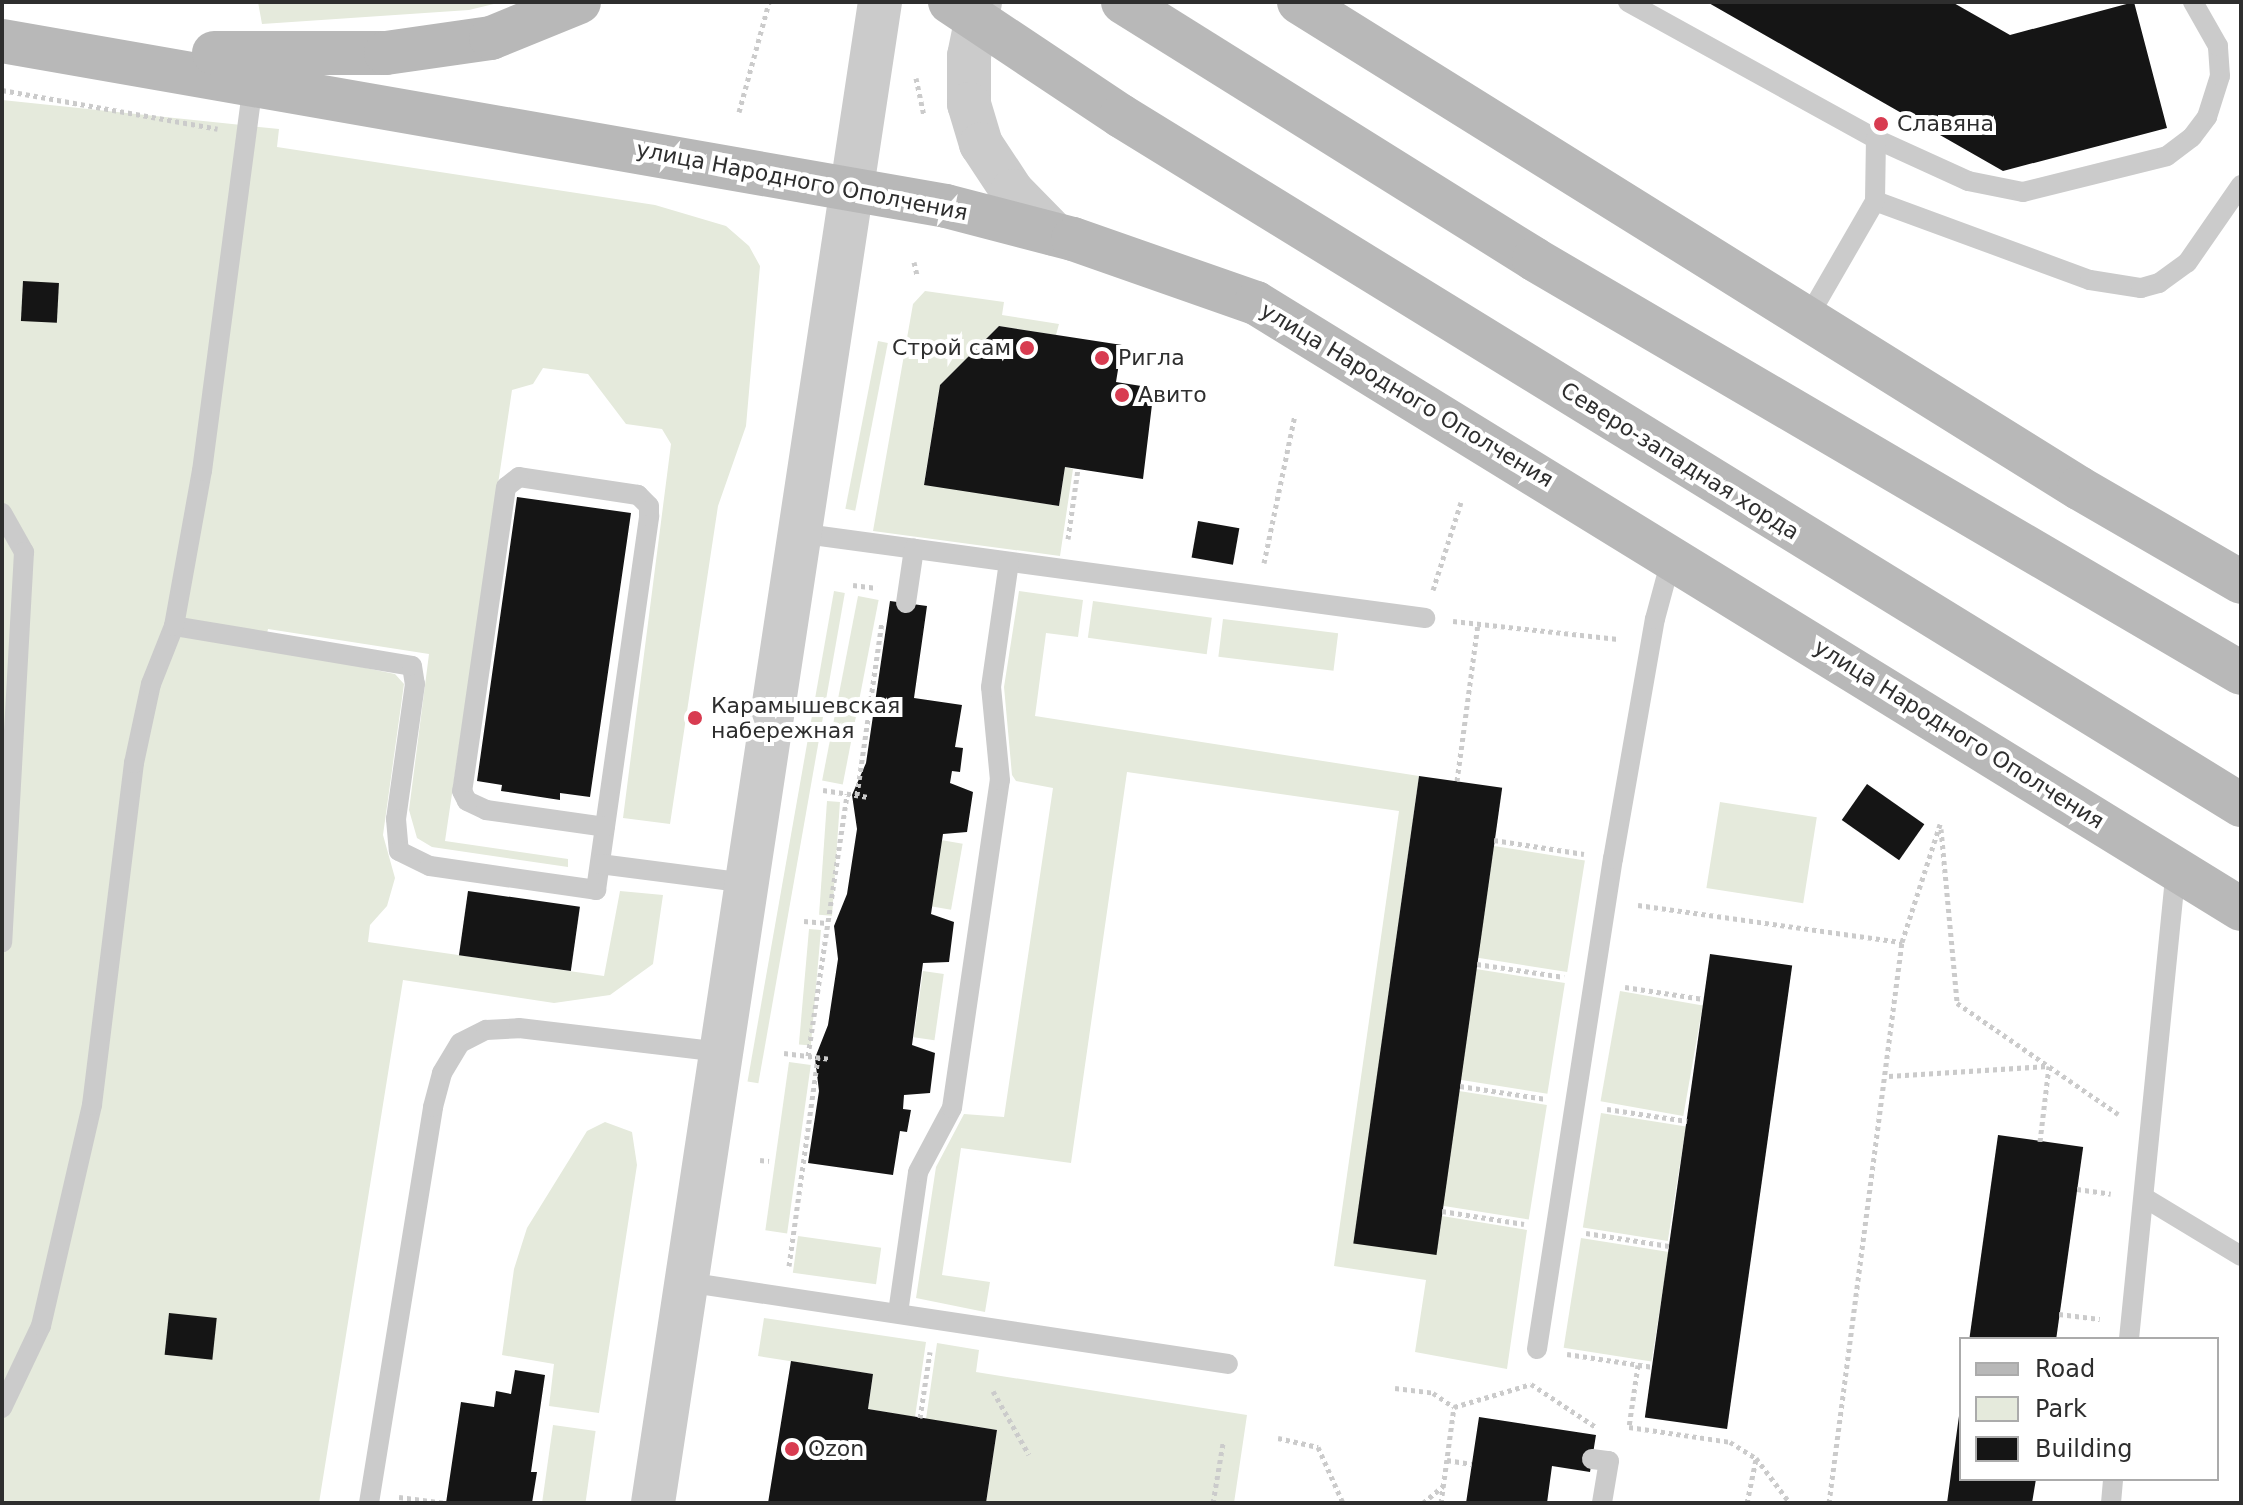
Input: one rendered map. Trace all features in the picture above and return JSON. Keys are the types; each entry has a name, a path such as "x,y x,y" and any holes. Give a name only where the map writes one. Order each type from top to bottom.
{"main road":[{"name":"улица Народного Ополчения","path":"2,39 256,56 386,53 491,38 579,2"},
{"name":"Северо-западная хорда","path":"950,2 1121,116 2241,805"},
{"path":"1123,2 1534,259 2241,673"},
{"path":"1299,2 1807,319 2241,582"},
{"name":"улица Народного Ополчения","path":"2,39 851,187 1054,234 1256,303 1672,556 2241,909"}],"street":[{"path":"653,1503 880,2"},
{"path":"980,2 969,56 969,92 981,144 1012,191 1054,234"}],"lane":[{"path":"1628,2 1876,139 1968,181 2023,192 2167,156 2192,137 2207,117 2220,76 2218,46 2193,2"},
{"path":"2,1408 41,1326 92,1105 134,763 151,684 174,626 204,457 253,84"},
{"path":"1807,319 1875,201 1876,139"},
{"path":"1875,201 2090,280 2141,288 2159,283 2187,263 2241,185"},
{"path":"174,626 412,666 415,684 396,838 399,851 412,862 596,890 600,864 649,506 629,492 519,477 511,479 504,496 462,791 467,801 486,810 605,827"},
{"path":"2,513 24,552 2,942"},
{"path":"798,533 1425,618"},
{"path":"906,603 914,549"},
{"path":"1537,1349 1613,859 1655,619 1672,556"},
{"path":"898,1313 918,1172 952,1108 1000,780 991,687 1009,562"},
{"path":"600,864 746,883"},
{"path":"2129,1337 2176,868"},
{"path":"370,1498 433,1107 442,1073 460,1043 486,1030 519,1028 721,1052"},
{"path":"2145,1198 2241,1256"},
{"path":"686,1282 1228,1364"},
{"path":"1595,1459 1609,1461 1602,1503"},
{"path":"2111,1503 2113,1481"}],"path":[{"path":"739,112 769,2"},
{"path":"2,90 247,134"},
{"path":"914,262 917,275"},
{"path":"1258,596 1295,415"},
{"path":"1063,570 1078,469"},
{"path":"1461,502 1425,618 1627,640"},
{"path":"853,585 886,590"},
{"path":"857,795 884,606"},
{"path":"1457,781 1478,624"},
{"path":"823,790 868,797"},
{"path":"808,1056 847,794"},
{"path":"1829,1503 1889,1076 1902,942 1940,824 1957,1003 2132,1123"},
{"path":"1494,840 1613,859"},
{"path":"1629,903 1902,942"},
{"path":"804,921 827,923"},
{"path":"784,1053 831,1059"},
{"path":"787,1277 818,1057"},
{"path":"1889,1076 2049,1066"},
{"path":"2040,1141 2049,1066"},
{"path":"760,1160 769,1161"},
{"path":"2077,1189 2124,1196"},
{"path":"2059,1314 2109,1321"},
{"path":"920,1418 935,1319"},
{"path":"1537,1349 1653,1367"},
{"path":"1638,1365 1629,1427 1730,1442 1756,1458 1790,1503"},
{"path":"1454,1407 1531,1384 1603,1432 1595,1459"},
{"path":"1395,1388 1433,1393 1454,1407"},
{"path":"993,1391 1029,1455"},
{"path":"1441,1503 1454,1407"},
{"path":"1278,1438 1318,1447 1343,1503"},
{"path":"1213,1503 1223,1443"},
{"path":"1747,1503 1756,1458"},
{"path":"1447,1460 1472,1464"},
{"path":"1423,1503 1443,1485"},
{"path":"370,1498 446,1503"}],"green space":[{"path":"258,2 502,2 469,10 262,24"},
{"path":"2,100 279,129 277,147 655,205 726,226 749,246 760,266 746,426 718,506 670,824 623,818 671,444 662,429 626,424 588,374 543,368 533,384 512,390 445,841 568,859 568,867 432,847 417,838 409,810 429,654 268,629 264,647 395,674 404,684 383,835 395,878 387,906 370,925 368,942 604,976 620,891 663,895 653,964 610,995 554,1003 403,980 319,1503 2,1503"},
{"path":"925,291 1004,302 1002,315 1059,324 1056,335 999,326 940,385 924,484 1059,506 1065,467 1073,469 1060,556 873,531 913,304"},
{"path":"878,341 888,343 855,511 845,509"},
{"path":"834,591 845,593 758,1083 748,1081"},
{"path":"1019,591 1083,600 1078,637 1046,633 1035,716 1419,776 1354,1243 1436,1254 1442,1216 1527,1230 1507,1369 1415,1352 1426,1280 1334,1266 1399,811 1127,772 1071,1163 961,1148 942,1275 990,1282 985,1312 916,1298 936,1167 964,1114 1004,1117 1053,788 1016,781 1012,775 1004,687"},
{"path":"858,596 879,600 843,785 822,781"},
{"path":"1093,601 1212,618 1207,654 1088,638"},
{"path":"1223,619 1338,633 1334,671 1218,657"},
{"path":"827,801 840,802 832,916 819,915"},
{"path":"1720,802 1817,817 1803,903 1706,888"},
{"path":"941,840 963,844 951,910 929,906"},
{"path":"1494,846 1585,860 1567,972 1476,958"},
{"path":"809,929 821,930 811,1046 799,1045"},
{"path":"1476,969 1565,983 1547,1094 1458,1080"},
{"path":"923,971 944,974 934,1040 914,1037"},
{"path":"1620,991 1703,1006 1683,1116 1601,1101"},
{"path":"789,1062 811,1065 787,1233 765,1230"},
{"path":"1459,1091 1547,1105 1529,1219 1441,1206"},
{"path":"1601,1113 1686,1126 1668,1241 1583,1228"},
{"path":"605,1122 632,1132 637,1165 599,1413 549,1406 554,1364 502,1355 514,1269 527,1228 587,1131"},
{"path":"798,1236 881,1248 876,1284 793,1273"},
{"path":"1581,1238 1669,1252 1652,1362 1564,1348"},
{"path":"764,1318 926,1342 915,1417 868,1409 873,1374 758,1356"},
{"path":"937,1343 979,1350 976,1372 1247,1415 1234,1503 986,1503 997,1430 926,1419"},
{"path":"553,1425 596,1431 585,1503 542,1503"}],"building":[{"path":"1707,2 1952,2 2010,35 2134,2 2167,128 2003,171"},
{"path":"23,281 59,283 57,323 21,321"},
{"path":"999,326 1122,345 1116,382 1154,388 1143,479 1065,467 1059,506 924,485 940,385"},
{"path":"517,497 631,513 590,797 560,793 560,800 501,791 502,785 477,781"},
{"path":"1198,521 1239,528 1233,565 1192,557"},
{"path":"890,601 927,606 914,698 962,705 955,747 963,748 960,772 952,771 950,783 973,792 967,832 943,834 931,914 954,922 949,962 923,963 912,1045 935,1053 930,1093 904,1095 903,1109 911,1110 907,1132 900,1131 893,1175 808,1163 819,1091 815,1058 828,1025 838,959 834,926 847,894 857,829 852,795 866,763"},
{"path":"1419,776 1502,788 1436,1255 1353,1243"},
{"path":"1867,784 1924,824 1899,860 1842,820"},
{"path":"468,891 580,907 571,971 459,955"},
{"path":"1710,954 1792,966 1727,1429 1645,1417"},
{"path":"1998,1135 2083,1147 2056,1337 1970,1337"},
{"path":"169,1313 217,1318 212,1360 165,1355"},
{"path":"791,1361 873,1374 868,1409 997,1430 986,1503 768,1503"},
{"path":"515,1370 545,1375 531,1472 537,1472 532,1503 446,1503 461,1402 494,1407 496,1391 511,1394"},
{"path":"1959,1416 1959,1481 2036,1481 2032,1503 1947,1503"},
{"path":"1479,1417 1596,1435 1590,1472 1552,1466 1547,1503 1466,1503"}],"place":[{"name":"Славяна","path":"1881,124"},
{"name":"Строй сам","path":"1027,348"},
{"name":"Ригла","path":"1102,358"},
{"name":"Авито","path":"1122,395"},
{"name":"Карамышевская набережная","path":"695,718"},
{"name":"Ozon","path":"792,1449"}]}
